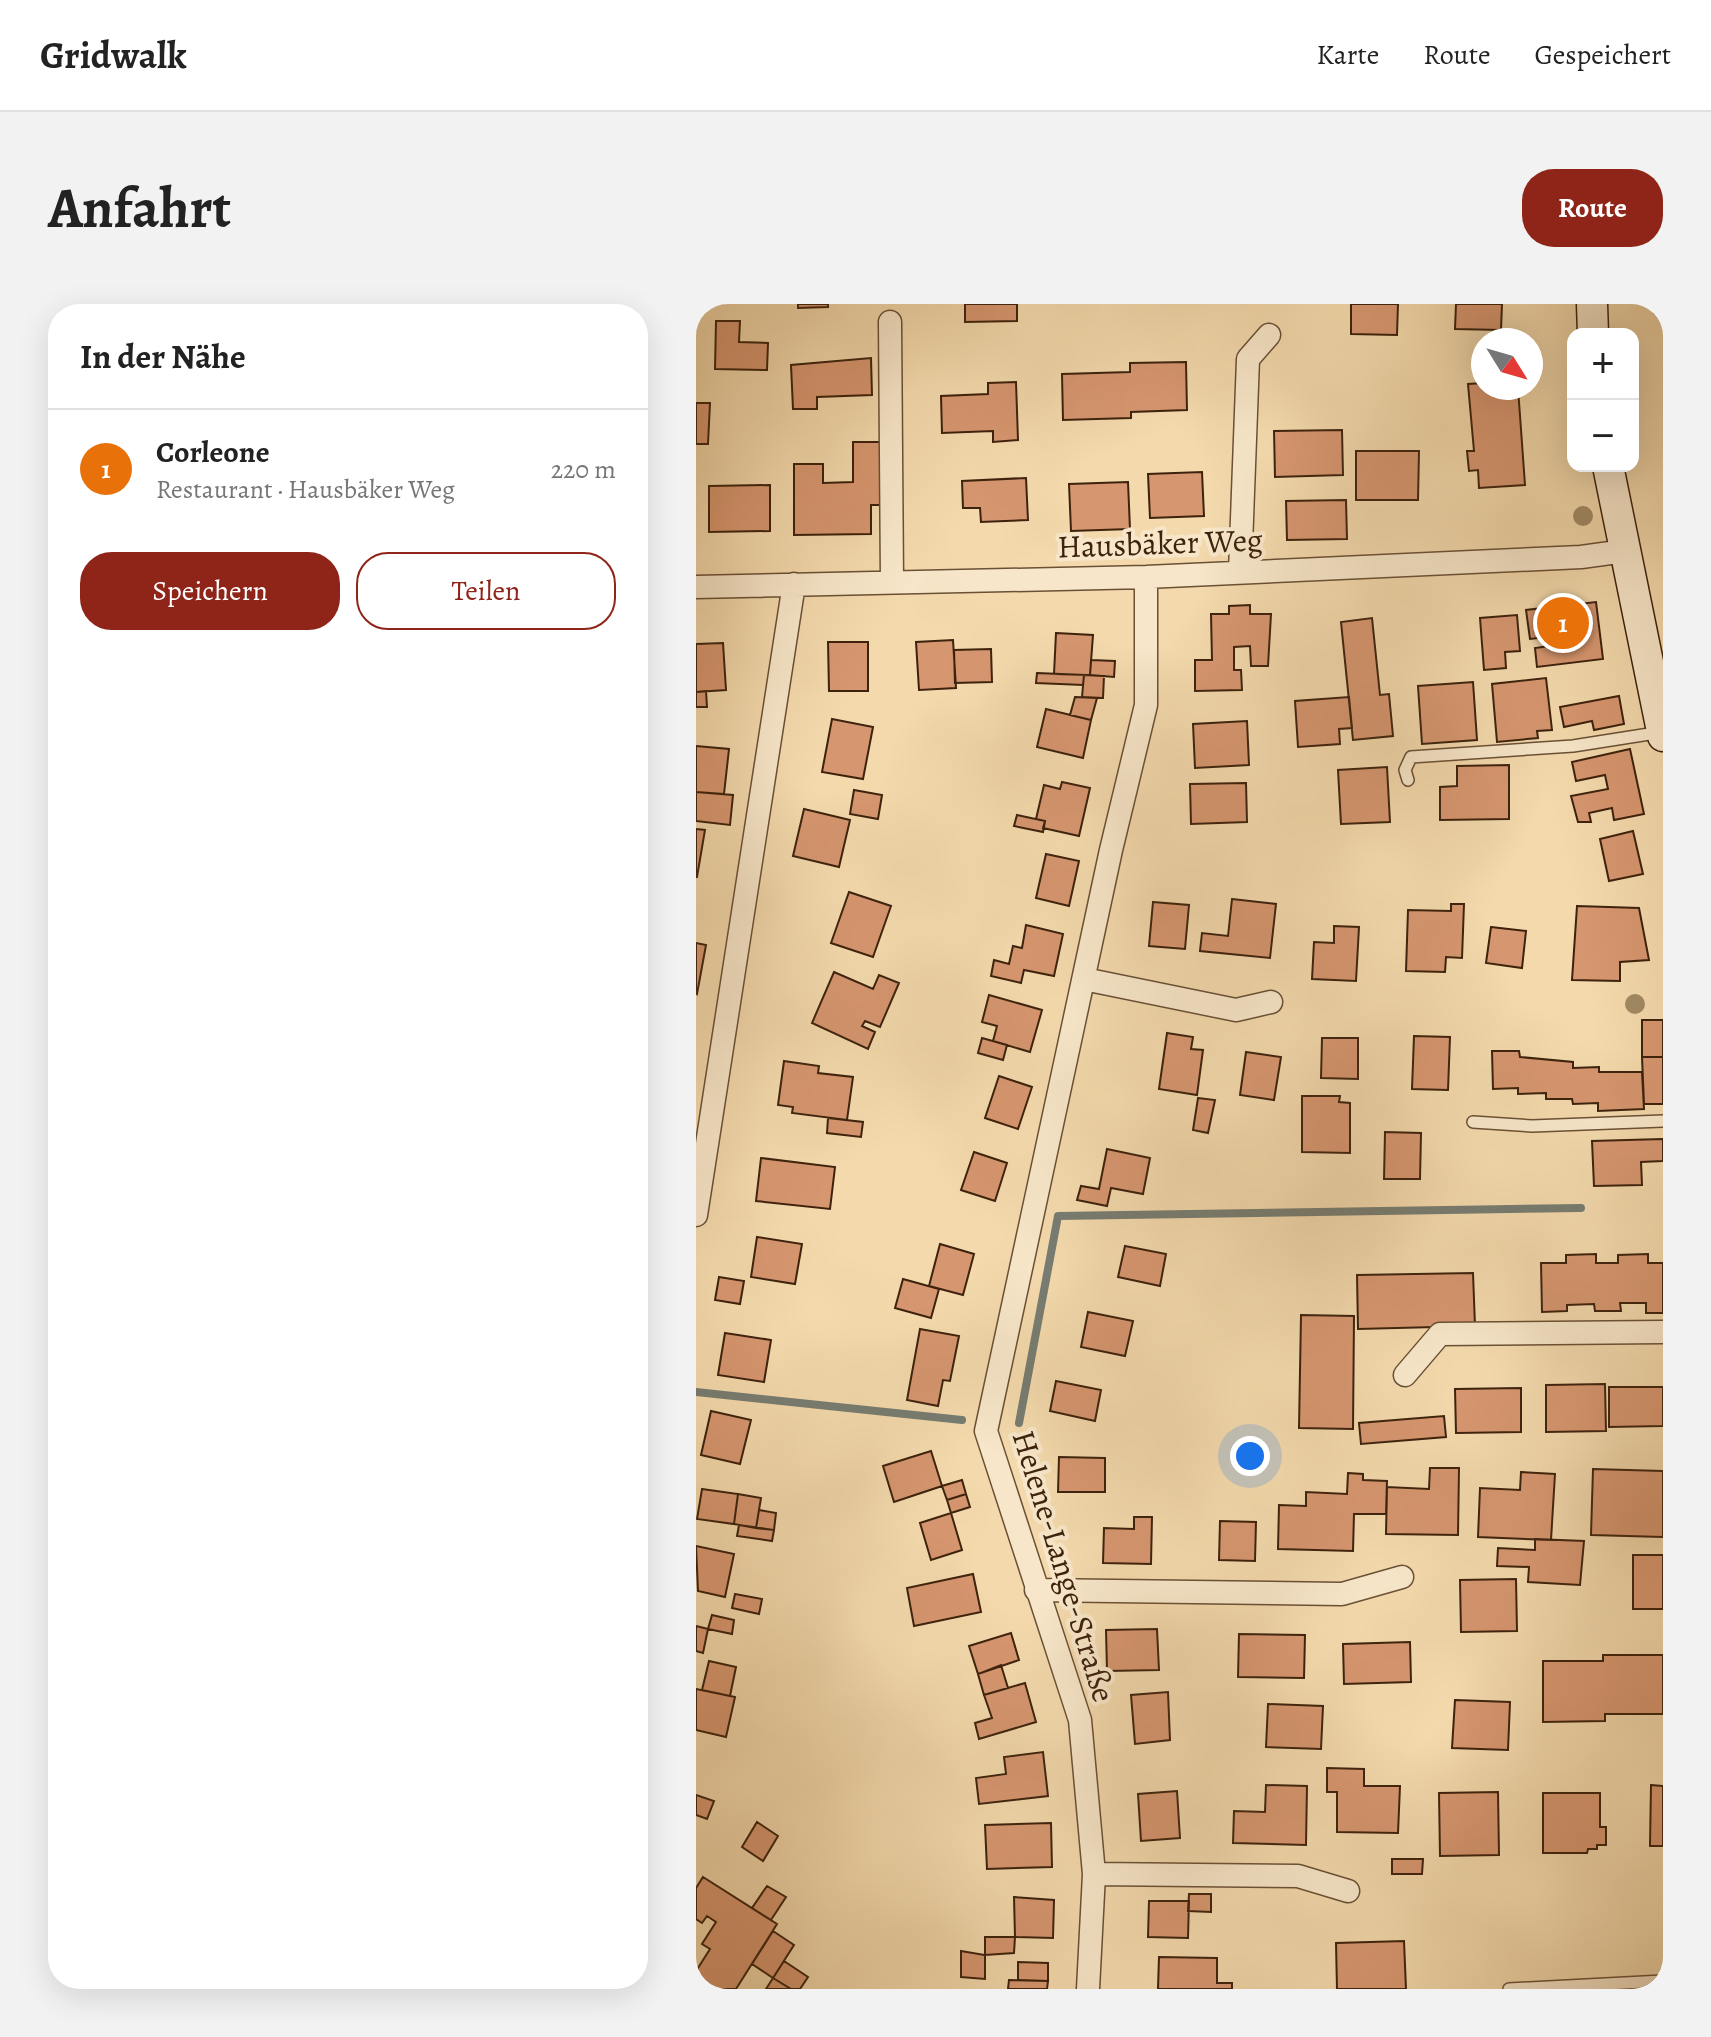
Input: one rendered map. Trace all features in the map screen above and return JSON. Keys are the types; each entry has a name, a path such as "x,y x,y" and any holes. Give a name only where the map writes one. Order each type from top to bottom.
{"main road":[{"path":"1592,304 1593,328"},
{"path":"1609,472 1663,734"}],"street":[{"path":"890,322 892,582"},
{"path":"1240,572 1248,359 1269,335"},
{"name":"Hausbäker Weg","path":"696,587 1146,577 1581,557 1625,551"},
{"name":"Helene-Lange-Straße","path":"1088,1989 1094,1874 1080,1720 986,1431 1146,705 1146,577"},
{"path":"696,1215 794,584"},
{"path":"1084,979 1236,1010 1271,1002"},
{"path":"1405,1375 1440,1334 1663,1332"},
{"path":"1036,1590 1342,1594 1402,1577"},
{"path":"1094,1874 1298,1876 1348,1891"}],"lane":[{"path":"1408,780 1405,770 1411,757 1573,746 1663,734"},
{"path":"1473,1122 1532,1126 1663,1121"},
{"path":"1509,1989 1663,1981"}],"building":[{"path":"798,304 828,304 828,307 798,308"},
{"path":"965,304 1017,304 1017,321 965,322"},
{"path":"1351,304 1398,304 1397,335 1351,334"},
{"path":"1456,304 1502,304 1501,328 1455,329"},
{"path":"716,321 740,321 739,342 768,343 767,370 715,369"},
{"path":"871,358 872,395 817,397 817,409 793,409 791,365"},
{"path":"1186,362 1187,410 1131,412 1131,418 1063,420 1062,374 1130,372 1130,363"},
{"path":"1016,382 1018,440 993,442 993,431 942,433 941,396 988,394 988,383"},
{"path":"1468,384 1471,384 1471,400 1519,400 1525,485 1479,488 1478,470 1469,471 1467,451 1474,451"},
{"path":"696,403 710,403 708,444 696,444"},
{"path":"1342,430 1343,475 1275,477 1274,431"},
{"path":"853,442 885,442 885,505 871,505 871,534 794,535 794,464 823,464 823,483 853,482"},
{"path":"1356,451 1419,451 1418,500 1356,500"},
{"path":"1202,472 1204,516 1150,518 1148,474"},
{"path":"1026,478 1028,520 981,522 980,508 963,508 962,481"},
{"path":"1128,482 1130,529 1071,531 1069,484"},
{"path":"770,485 770,531 709,532 709,486"},
{"path":"1346,500 1347,539 1287,540 1286,501"},
{"path":"1596,602 1603,659 1537,667 1535,648 1557,645 1556,636 1530,639 1526,610"},
{"path":"1250,605 1250,614 1271,614 1268,666 1251,666 1250,646 1234,647 1234,670 1241,670 1242,690 1195,691 1195,660 1212,660 1211,614 1229,614 1229,606"},
{"path":"1517,615 1520,651 1505,652 1506,668 1484,670 1480,618"},
{"path":"1372,618 1380,695 1389,694 1393,736 1353,740 1341,622"},
{"path":"1056,633 1093,635 1090,675 1054,674"},
{"path":"953,640 956,688 919,690 916,642"},
{"path":"828,642 868,642 868,691 829,691"},
{"path":"723,643 726,690 696,692 696,644"},
{"path":"991,649 992,682 955,683 954,650"},
{"path":"1091,660 1115,661 1114,677 1090,675"},
{"path":"1037,673 1084,675 1083,685 1036,683"},
{"path":"1084,675 1104,676 1103,698 1082,697"},
{"path":"1546,678 1552,730 1537,731 1538,738 1497,742 1492,684"},
{"path":"1473,682 1477,740 1422,744 1418,686"},
{"path":"706,691 707,707 696,707 696,692"},
{"path":"1619,696 1624,724 1594,730 1592,721 1564,727 1560,707"},
{"path":"1075,697 1097,698 1091,720 1070,715"},
{"path":"1349,697 1352,728 1339,729 1340,744 1298,747 1295,701"},
{"path":"1046,709 1091,720 1083,758 1037,747"},
{"path":"832,719 873,727 863,779 822,772"},
{"path":"1247,721 1249,765 1195,768 1193,724"},
{"path":"696,746 729,749 724,794 696,792"},
{"path":"1630,749 1644,814 1614,820 1612,808 1589,813 1591,822 1578,822 1571,796 1608,789 1605,775 1576,781 1572,762"},
{"path":"1509,765 1509,819 1440,820 1440,787 1457,786 1457,766"},
{"path":"1387,767 1390,822 1341,824 1338,770"},
{"path":"1062,782 1090,788 1079,836 1043,828 1045,821 1036,819 1044,785 1060,789"},
{"path":"1246,783 1247,822 1191,824 1190,784"},
{"path":"854,790 882,795 878,819 850,814"},
{"path":"696,792 733,795 730,825 696,821"},
{"path":"804,809 850,820 839,867 793,856"},
{"path":"1017,815 1045,821 1043,832 1014,826"},
{"path":"696,829 705,830 697,877 696,877"},
{"path":"1633,831 1643,874 1609,881 1600,839"},
{"path":"1046,854 1079,861 1069,906 1036,898"},
{"path":"849,892 891,906 873,957 831,943"},
{"path":"1232,899 1276,904 1270,958 1200,951 1202,933 1228,936"},
{"path":"1153,902 1189,905 1185,949 1149,946"},
{"path":"1451,904 1464,904 1462,958 1446,957 1445,972 1406,971 1408,910 1451,911"},
{"path":"1577,906 1639,908 1649,960 1620,962 1620,981 1572,980"},
{"path":"1026,925 1063,934 1054,976 1024,970 1021,983 991,976 994,960 1009,964 1013,946 1022,948"},
{"path":"1334,926 1359,927 1356,981 1312,979 1314,942 1334,943"},
{"path":"1491,927 1526,931 1522,968 1486,963"},
{"path":"696,943 706,945 697,994 696,993"},
{"path":"834,972 873,989 879,975 899,983 880,1027 865,1021 862,1026 875,1032 868,1049 812,1023"},
{"path":"989,995 1042,1010 1030,1052 993,1041 997,1026 982,1022"},
{"path":"1642,1020 1663,1020 1663,1057 1642,1057"},
{"path":"1167,1033 1193,1037 1191,1049 1203,1050 1197,1095 1159,1089"},
{"path":"1414,1036 1450,1037 1448,1090 1412,1089"},
{"path":"982,1038 1007,1045 1003,1060 978,1053"},
{"path":"1322,1038 1358,1038 1358,1079 1321,1078"},
{"path":"1492,1051 1519,1051 1520,1057 1573,1062 1573,1068 1599,1067 1599,1072 1642,1072 1644,1109 1598,1111 1598,1103 1573,1104 1572,1099 1546,1099 1546,1093 1518,1094 1518,1088 1493,1089"},
{"path":"1246,1052 1281,1057 1274,1100 1240,1095"},
{"path":"1642,1057 1663,1057 1663,1104 1644,1104"},
{"path":"784,1061 819,1066 818,1073 853,1077 847,1120 792,1113 793,1107 778,1105"},
{"path":"999,1076 1032,1087 1018,1129 985,1118"},
{"path":"1302,1096 1340,1096 1339,1102 1350,1103 1350,1153 1302,1152"},
{"path":"1198,1098 1215,1100 1208,1133 1193,1130"},
{"path":"828,1118 863,1122 861,1137 827,1133"},
{"path":"1385,1132 1421,1133 1420,1179 1384,1179"},
{"path":"1663,1139 1663,1161 1641,1162 1642,1185 1594,1186 1592,1141"},
{"path":"1107,1149 1150,1158 1143,1194 1111,1188 1107,1206 1077,1200 1081,1186 1099,1189"},
{"path":"974,1152 1007,1163 995,1201 961,1190"},
{"path":"761,1158 835,1167 830,1209 756,1201"},
{"path":"757,1237 802,1244 795,1284 751,1277"},
{"path":"940,1244 974,1254 963,1295 929,1286"},
{"path":"1125,1246 1166,1254 1160,1286 1118,1277"},
{"path":"1596,1254 1596,1263 1618,1263 1618,1255 1648,1254 1648,1263 1663,1263 1663,1313 1646,1313 1646,1303 1620,1303 1621,1311 1595,1311 1594,1304 1567,1305 1567,1311 1542,1312 1541,1263 1566,1263 1566,1255"},
{"path":"1473,1273 1475,1326 1358,1329 1357,1275"},
{"path":"719,1277 744,1281 740,1304 715,1300"},
{"path":"903,1279 939,1289 931,1318 895,1308"},
{"path":"1088,1312 1133,1321 1125,1356 1081,1347"},
{"path":"1301,1315 1354,1316 1353,1429 1299,1428"},
{"path":"920,1329 959,1336 950,1381 943,1380 938,1406 907,1400"},
{"path":"725,1333 771,1340 764,1382 718,1375"},
{"path":"1056,1381 1101,1390 1095,1421 1050,1411"},
{"path":"1605,1384 1606,1431 1546,1432 1546,1385"},
{"path":"1609,1387 1663,1387 1663,1426 1609,1427"},
{"path":"1521,1388 1521,1432 1456,1433 1455,1389"},
{"path":"711,1411 751,1420 740,1464 701,1455"},
{"path":"1444,1416 1446,1437 1361,1444 1359,1423"},
{"path":"931,1451 942,1486 894,1502 883,1466"},
{"path":"1059,1457 1105,1458 1105,1492 1058,1492"},
{"path":"1430,1468 1459,1468 1458,1535 1386,1534 1387,1487 1429,1489"},
{"path":"1593,1469 1663,1471 1663,1537 1591,1535"},
{"path":"1521,1472 1555,1474 1551,1540 1478,1537 1480,1488 1520,1490"},
{"path":"1348,1473 1363,1474 1363,1480 1387,1481 1386,1514 1354,1514 1353,1551 1278,1549 1279,1505 1306,1506 1306,1492 1347,1494"},
{"path":"962,1480 966,1494 947,1500 942,1486"},
{"path":"702,1489 738,1494 734,1524 697,1519"},
{"path":"738,1494 761,1498 756,1528 734,1524"},
{"path":"966,1494 970,1507 951,1513 947,1500"},
{"path":"759,1510 776,1513 774,1530 756,1528"},
{"path":"951,1513 962,1550 931,1560 920,1523"},
{"path":"1134,1517 1152,1517 1151,1564 1103,1563 1104,1528 1134,1529"},
{"path":"1220,1521 1256,1522 1255,1561 1219,1560"},
{"path":"739,1525 774,1530 772,1541 737,1536"},
{"path":"1535,1539 1584,1541 1580,1585 1528,1582 1529,1567 1497,1566 1498,1548 1535,1550"},
{"path":"696,1546 734,1554 725,1597 698,1591"},
{"path":"1633,1555 1663,1555 1663,1609 1633,1609"},
{"path":"973,1574 981,1612 914,1626 907,1588"},
{"path":"1516,1579 1517,1631 1461,1632 1460,1580"},
{"path":"735,1594 762,1599 759,1614 732,1608"},
{"path":"712,1615 734,1620 732,1634 708,1629"},
{"path":"696,1626 708,1629 703,1653 696,1651"},
{"path":"1157,1629 1159,1670 1107,1671 1106,1630"},
{"path":"1011,1633 1019,1660 978,1674 969,1646"},
{"path":"1239,1634 1305,1635 1304,1678 1238,1677"},
{"path":"1410,1642 1411,1682 1344,1684 1343,1644"},
{"path":"1603,1655 1663,1655 1663,1714 1605,1714 1605,1721 1543,1722 1543,1661 1603,1661"},
{"path":"709,1661 736,1667 730,1696 702,1690"},
{"path":"1001,1665 1008,1688 984,1695 978,1674"},
{"path":"1025,1683 1036,1722 979,1739 975,1723 992,1718 984,1695"},
{"path":"696,1689 735,1697 726,1737 696,1730"},
{"path":"1168,1692 1170,1740 1135,1744 1131,1695"},
{"path":"1455,1700 1510,1702 1508,1750 1452,1748"},
{"path":"1268,1704 1323,1706 1321,1749 1266,1747"},
{"path":"1043,1752 1048,1796 979,1804 976,1778 1006,1774 1004,1757"},
{"path":"1327,1768 1364,1769 1364,1786 1400,1786 1398,1833 1337,1832 1337,1792 1327,1792"},
{"path":"1266,1785 1307,1786 1306,1845 1233,1843 1234,1811 1265,1812"},
{"path":"1651,1785 1663,1786 1663,1846 1650,1846"},
{"path":"1177,1791 1180,1838 1141,1841 1138,1794"},
{"path":"1498,1792 1499,1855 1440,1856 1439,1793"},
{"path":"1543,1793 1600,1793 1600,1827 1606,1827 1606,1845 1597,1845 1597,1849 1588,1849 1587,1853 1543,1853"},
{"path":"696,1795 714,1801 707,1819 696,1815"},
{"path":"757,1822 778,1836 763,1861 742,1847"},
{"path":"1051,1823 1052,1867 987,1869 985,1825"},
{"path":"1392,1859 1423,1859 1422,1874 1392,1874"},
{"path":"703,1877 777,1924 736,1989 705,1989 696,1983 696,1971 710,1949 702,1944 716,1922 707,1916 702,1923 696,1919 696,1888"},
{"path":"767,1886 786,1897 771,1920 752,1908"},
{"path":"1189,1894 1211,1894 1211,1912 1188,1911"},
{"path":"1014,1897 1054,1900 1053,1938 1015,1937"},
{"path":"1149,1901 1189,1901 1188,1938 1148,1937"},
{"path":"773,1931 794,1945 773,1978 752,1964"},
{"path":"985,1937 1015,1937 1014,1953 985,1955"},
{"path":"1404,1941 1406,1989 1337,1989 1336,1943"},
{"path":"961,1951 985,1955 985,1979 961,1977"},
{"path":"1159,1957 1217,1958 1217,1983 1232,1983 1232,1989 1158,1989"},
{"path":"784,1961 808,1977 800,1989 791,1989 773,1978"},
{"path":"1018,1962 1048,1963 1048,1981 1018,1980"},
{"path":"773,1978 791,1989 766,1989"},
{"path":"1009,1980 1048,1981 1047,1989 1008,1989"}],"waterway":[{"path":"1019,1423 1058,1216 1581,1208"},
{"path":"696,1392 962,1420"}],"place":[{"name":"Corleone","path":"1563,623"}]}
